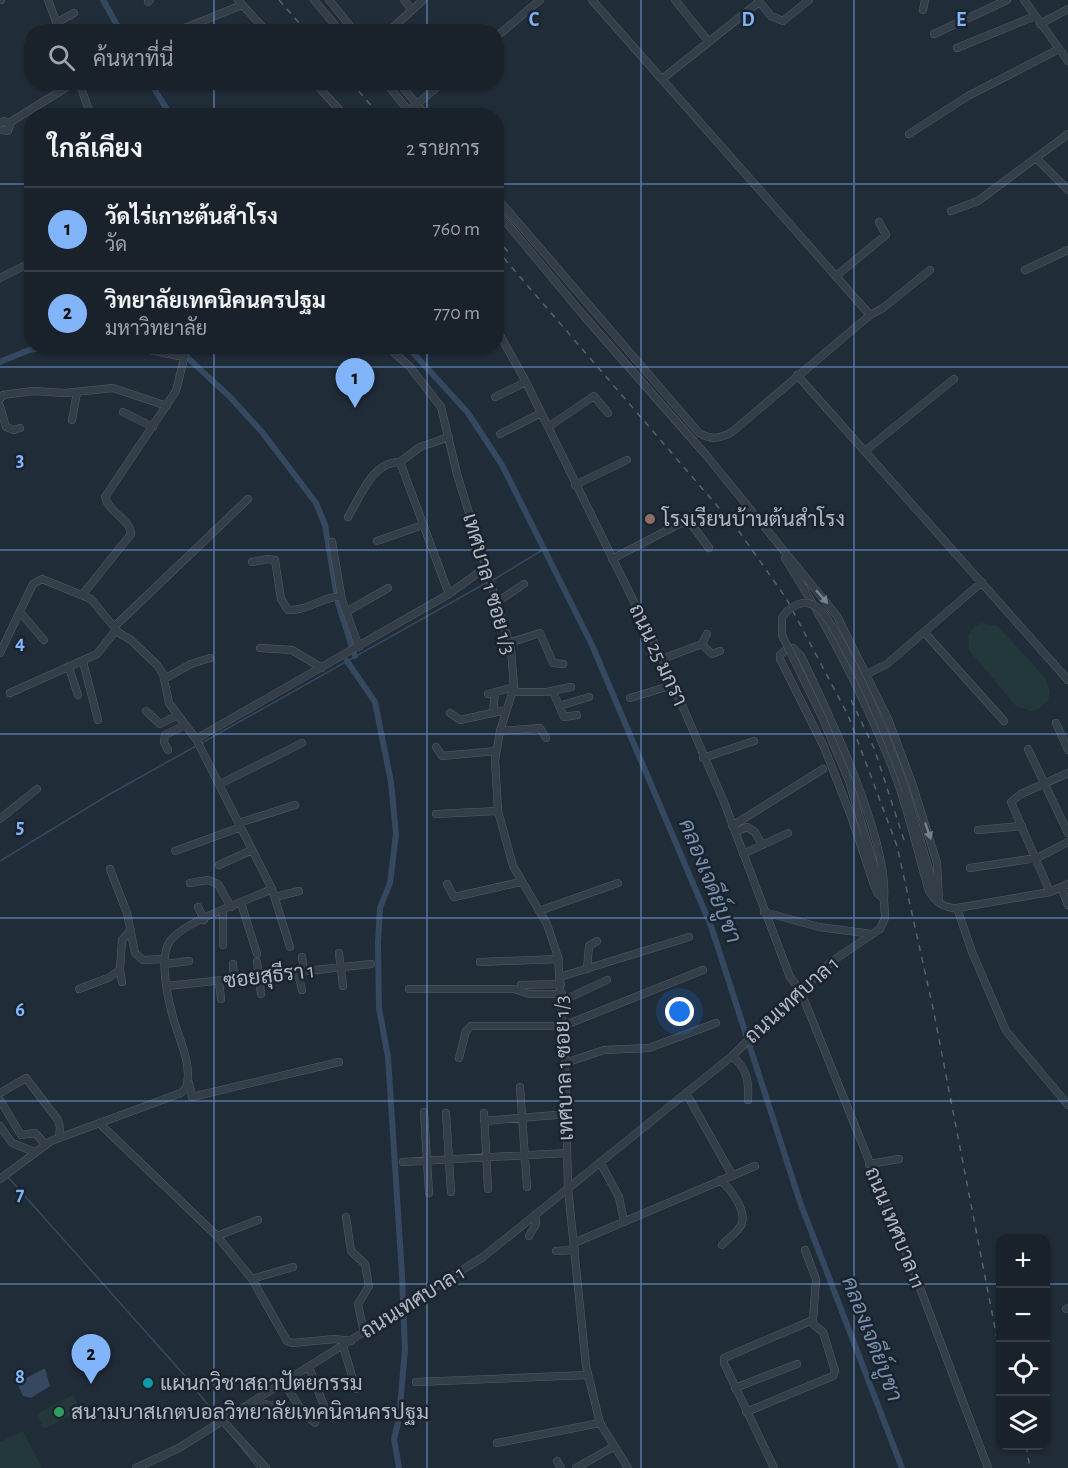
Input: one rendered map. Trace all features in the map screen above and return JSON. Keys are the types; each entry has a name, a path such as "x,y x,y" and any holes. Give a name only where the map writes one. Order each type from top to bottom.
{"street":[{"path":"48,0 56,22 74,13"},
{"path":"314,0 334,24"},
{"path":"329,0 348,24"},
{"path":"404,0 412,10"},
{"path":"397,24 423,0"},
{"path":"504,30 540,0"},
{"path":"592,0 870,315"},
{"path":"675,0 709,42"},
{"path":"662,79 759,1 771,15 783,21 809,0"},
{"path":"923,10 924,0"},
{"path":"934,34 1007,0"},
{"path":"1024,0 1068,61"},
{"path":"192,24 240,2 260,24"},
{"path":"1040,24 1068,9"},
{"path":"957,48 1035,16"},
{"path":"909,134 968,96 1059,49"},
{"path":"34,108 64,90"},
{"path":"80,90 88,108"},
{"path":"321,90 338,108"},
{"path":"392,90 407,108"},
{"path":"405,90 420,108"},
{"path":"415,108 434,90"},
{"path":"0,123 4,121 9,123 24,114"},
{"path":"0,130 8,131 9,123"},
{"path":"951,211 978,201 1068,134"},
{"path":"1037,159 1068,190"},
{"path":"504,206 699,433 709,438 721,438 732,432 870,315 883,308 930,270"},
{"path":"504,220 584,316 706,455 837,616 888,719 932,842 937,863 939,902"},
{"path":"836,276 886,235 879,222"},
{"path":"1025,270 1068,250"},
{"path":"0,278 24,266"},
{"name":"ถนน 25 มกรา","path":"504,342 526,382 662,659 734,830 790,977 800,990"},
{"path":"83,594 131,534 130,527 109,506 105,497 176,391 185,354"},
{"name":"เทศบาล 1 ซอย 1/3","path":"395,354 415,373 441,407 457,474 509,643 513,689 496,751 498,811 507,850 521,882 553,938 559,959 565,1063 568,1188 588,1375 600,1423 628,1468"},
{"path":"797,375 1068,680"},
{"path":"865,451 954,379"},
{"path":"495,397 526,382"},
{"path":"0,399 3,395 33,391 77,393 121,389 167,406"},
{"path":"72,420 77,393"},
{"path":"548,427 594,396 608,413"},
{"path":"0,406 6,427 14,430 20,428"},
{"path":"123,412 153,427"},
{"path":"500,434 541,413"},
{"path":"348,517 363,489 377,472 390,463 400,462 420,447 449,437"},
{"path":"576,485 627,460"},
{"path":"400,462 449,594"},
{"path":"10,693 97,654 115,629 248,499"},
{"path":"612,560 681,524 692,525 709,548"},
{"path":"377,541 423,525"},
{"path":"771,536 837,648 867,707 894,771 929,891 947,908 957,908 1050,892 1065,886 1068,905"},
{"path":"332,542 339,596 356,649"},
{"path":"252,562 275,560 281,599 288,610 300,609 325,598 339,596"},
{"path":"198,742 487,570"},
{"path":"0,653 33,584 42,579 91,599 115,629 157,665 164,679 167,698 198,742 273,893 290,947"},
{"path":"867,674 887,664 982,582"},
{"path":"497,602 524,584"},
{"path":"346,612 388,588"},
{"name":"ถนนเทศบาล 1","path":"140,1467 180,1448 483,1257 732,1056 831,962 880,929 885,918 884,899 849,781 822,717 782,634 782,618 790,608 810,603 821,610 845,650 875,710 906,791 939,902"},
{"path":"20,612 44,640"},
{"path":"924,632 1004,720"},
{"path":"509,643 540,633 553,663 563,664"},
{"path":"662,659 702,644 707,634"},
{"path":"702,644 712,654 720,651"},
{"path":"260,648 292,650 322,668"},
{"path":"788,648 793,648 801,656 857,785 879,850 884,874 884,899 874,885 851,816 824,747 780,659 780,655 788,648"},
{"path":"164,679 191,664 210,658"},
{"path":"83,662 98,720"},
{"path":"69,668 78,695"},
{"path":"630,698 673,684"},
{"path":"493,713 491,693 513,689 553,692 571,687"},
{"path":"553,692 564,717 577,715"},
{"path":"559,706 589,697"},
{"path":"450,713 460,720 506,710"},
{"path":"146,711 160,724 178,715"},
{"path":"1056,723 1068,750"},
{"path":"168,750 164,742 165,735 185,725"},
{"path":"500,731 540,728 546,738"},
{"path":"703,758 754,741"},
{"path":"220,784 302,743"},
{"path":"436,747 442,756 496,751"},
{"path":"1028,749 1068,833"},
{"path":"734,830 823,769"},
{"path":"1050,892 1011,800 1068,772"},
{"path":"0,819 37,789"},
{"path":"175,851 296,805"},
{"path":"436,814 498,811"},
{"path":"978,830 1022,826"},
{"path":"734,830 747,827 751,829 762,845"},
{"path":"743,854 788,833"},
{"path":"970,868 1037,858 1068,842"},
{"path":"219,865 252,850"},
{"path":"110,869 127,913 138,957 149,961 189,961"},
{"path":"190,883 208,880 218,884 231,907"},
{"path":"447,884 454,897 521,882"},
{"path":"539,911 618,883"},
{"path":"299,891 273,893 241,903 177,934 169,942 164,961 167,987 192,1097 339,1062"},
{"path":"241,903 257,958 261,994"},
{"path":"198,907 204,920"},
{"path":"957,908 975,960 1006,1030 1068,1105"},
{"path":"223,911 223,945"},
{"path":"764,912 819,927 872,934"},
{"path":"122,982 120,970 122,940 130,930"},
{"path":"521,985 561,980 587,969 689,937"},
{"path":"587,969 590,946 597,941"},
{"path":"339,954 343,986"},
{"path":"302,957 302,990"},
{"path":"480,962 559,959"},
{"path":"233,964 234,980"},
{"name":"ซอยสุธีรา 1","path":"167,987 371,964"},
{"path":"79,989 120,970"},
{"path":"459,1058 466,1031 471,1026 562,1026 703,970"},
{"path":"409,989 513,989 529,994 562,997 607,980"},
{"path":"219,982 221,999"},
{"name":"ถนน เทศบาล 11","path":"800,990 917,1280 988,1468"},
{"path":"565,1063 604,1050 649,1048 716,1023"},
{"path":"732,1056 744,1068 747,1076 748,1100"},
{"path":"0,1093 26,1078 58,1120 60,1127 58,1138"},
{"path":"1,1178 58,1138 181,1093 189,1081"},
{"path":"520,1087 527,1187"},
{"path":"686,1092 732,1175"},
{"path":"0,1100 24,1136 26,1150"},
{"path":"424,1112 429,1161 429,1193"},
{"path":"446,1113 451,1192"},
{"path":"488,1189 484,1117 522,1119 567,1114"},
{"path":"99,1123 217,1236 252,1279 287,1341 292,1343 335,1339 351,1341"},
{"path":"0,1126 12,1143 35,1152"},
{"path":"24,1136 35,1133 46,1145"},
{"path":"403,1162 566,1153"},
{"path":"869,1164 899,1159"},
{"path":"600,1162 619,1197 624,1222"},
{"path":"556,1251 574,1247 624,1222 755,1166"},
{"path":"720,1180 733,1194 742,1224 722,1245"},
{"path":"529,1236 536,1224 535,1215"},
{"path":"346,1216 351,1251 365,1264 369,1286 358,1304 364,1333"},
{"path":"217,1236 258,1220"},
{"path":"746,1412 833,1376 835,1371 823,1332 813,1320 816,1279 805,1250"},
{"path":"252,1279 292,1267"},
{"path":"774,1468 724,1362 728,1355 813,1320"},
{"path":"343,1346 356,1389"},
{"path":"735,1388 797,1364"},
{"path":"309,1367 327,1414 332,1418"},
{"path":"416,1382 588,1375"},
{"path":"284,1383 304,1414 315,1423"},
{"path":"256,1401 271,1406 282,1402"},
{"path":"221,1422 266,1468"},
{"path":"497,1443 600,1423"},
{"path":"576,1468 613,1447"},
{"path":"557,1461 561,1468"}],"green space":[{"path":"982,623 998,626 1045,678 1050,692 1048,700 1039,709 1031,711 1016,706 969,650 968,635 974,627"},
{"name":"สนามบาสเกตบอลวิทยาลัยเทคนิคนครปฐม","path":"73,1395 81,1410 44,1429 36,1414"},
{"path":"23,1431 42,1468 0,1468 0,1442"}],"water":[{"path":"45,1368 50,1386 31,1398 23,1396 17,1383"}],"waterway":[{"name":"คลองเจดีย์บูชา","path":"103,0 116,24"},
{"name":"คลองเจดีย์บูชา","path":"155,90 166,108"},
{"path":"0,362 24,352"},
{"path":"184,354 230,397 262,432 316,503 325,525 338,603 355,656"},
{"name":"คลองเจดีย์บูชา","path":"414,354 468,413 502,465 592,645 711,926 800,1202 902,1468"},
{"path":"493,580 544,549"},
{"path":"200,744 486,583"},
{"path":"347,661 375,702 391,782 396,834 390,883 380,908 378,943 379,1008 388,1057 405,1349 399,1419 394,1439 399,1468"},
{"path":"0,861 110,794 196,746"},
{"path":"7,1176 186,1377 219,1419"},
{"path":"227,1430 258,1468"}],"railway":[{"path":"279,0 300,24"},
{"path":"358,90 373,108"},
{"path":"504,247 510,254"},
{"path":"504,258 738,530 786,598 848,715 897,846 933,1008 998,1342"},
{"path":"851,700 874,748 905,843"},
{"path":"1027,1450 1030,1468"}],"place":[{"name":"วัดไร่เกาะต้นสำโรง","path":"355,408"},
{"name":"โรงเรียนบ้านต้นสำโรง","path":"650,519"},
{"name":"แผนกวิชาสถาปัตยกรรม","path":"148,1383"},
{"name":"วิทยาลัยเทคนิคนครปฐม","path":"91,1384"},
{"name":"สนามบาสเกตบอลวิทยาลัยเทคนิคนครปฐม","path":"59,1412"}]}
